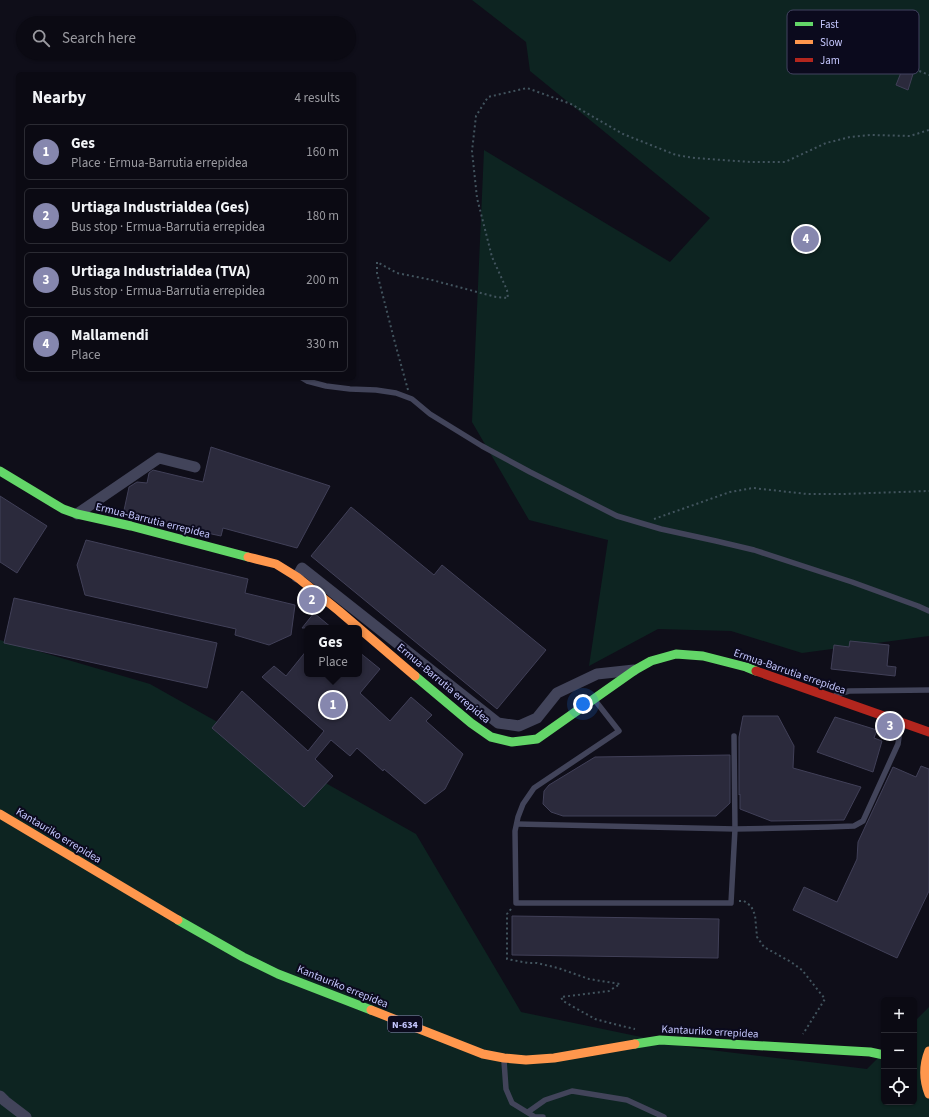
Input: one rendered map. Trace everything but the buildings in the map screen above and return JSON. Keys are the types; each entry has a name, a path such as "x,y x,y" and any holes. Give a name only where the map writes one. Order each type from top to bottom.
{"main road":[{"name":"Ermua-Barrutia errepidea","path":"0,471 64,509 77,514 131,526 276,564 297,576 356,625"},
{"name":"Ermua-Barrutia errepidea","path":"362,631 471,723 491,737 512,742 537,739 635,670 651,661 676,654 703,656 746,667 929,732"},
{"name":"Kantauriko errepidea","path":"0,814 243,957 271,970 483,1054 526,1060 554,1058 660,1040 854,1052"},
{"path":"854,1052 881,1050"},
{"path":"929,1051 924,1064 924,1079 929,1094"},
{"path":"854,1052 870,1052 881,1055"},
{"path":"917,1073 924,1079"}],"street":[{"path":"77,514 159,458 194,466"},
{"path":"297,576 302,568 498,722 519,726 537,718 557,693 597,674 635,670"},
{"path":"0,1096 26,1117"}],"lane":[{"path":"305,380 326,386 396,393 412,399 430,414 530,472 617,516 660,529 754,550 852,582 929,611"},
{"path":"830,697 849,691 929,690"},
{"path":"594,699 619,731 534,788 523,804 515,831 516,903 731,903 735,829 734,736"},
{"path":"517,824 735,829 854,826 863,822 898,744 901,722"},
{"path":"504,1058 506,1089 512,1103 535,1117 544,1117"},
{"path":"528,1112 545,1100 572,1091 627,1100 664,1117"}],"path":[{"path":"919,71 929,75"},
{"path":"412,399 406,384 377,273 377,262 397,273 432,280 496,297 508,298 508,290 492,257 477,198 472,151 476,116 488,97 527,88 571,104 623,134 676,155 711,160 785,162 826,143 850,137 871,135 910,136 929,130"},
{"path":"641,524 730,492 753,488 807,494 929,491"},
{"path":"732,900 744,901 751,906 755,915 757,937 764,947 802,970 825,1000 794,1048"},
{"path":"516,903 507,914 507,959 537,963 558,968 590,979 620,984 609,991 561,997 562,1001 595,1019 640,1031"}],"green space":[{"path":"472,0 929,0 929,636 802,653 731,631 658,629 589,666 608,540 529,520 472,422 484,150 670,262 710,218 530,71 526,42"},
{"path":"0,640 150,684 416,834 521,1012 694,1048 867,1069 881,1055 881,1105 917,1105 917,1019 929,1007 929,1117 0,1117"}],"traffic: fast":[{"path":"0,471 63,509 77,514 131,526 248,557"},
{"path":"415,676 471,723 491,737 512,742 537,739 635,670 651,661 676,654 703,656 756,671"},
{"path":"178,920 243,957 278,974 371,1010"},
{"path":"635,1044 660,1040 870,1052 881,1054"}],"traffic: slow":[{"path":"248,557 276,564 297,577 355,625"},
{"path":"362,631 415,676"},
{"path":"0,814 178,920"},
{"path":"371,1010 483,1054 504,1058 526,1060 554,1058 635,1044"},
{"path":"929,1051 924,1072 929,1094"}],"traffic: jam":[{"path":"756,671 929,732"}],"place":[{"name":"Mallamendi","path":"806,239"},
{"name":"Urtiaga Industrialdea (Ges)","path":"312,600"},
{"name":"Ges","path":"333,705"},
{"name":"Urtiaga Industrialdea (TVA)","path":"890,726"}]}
